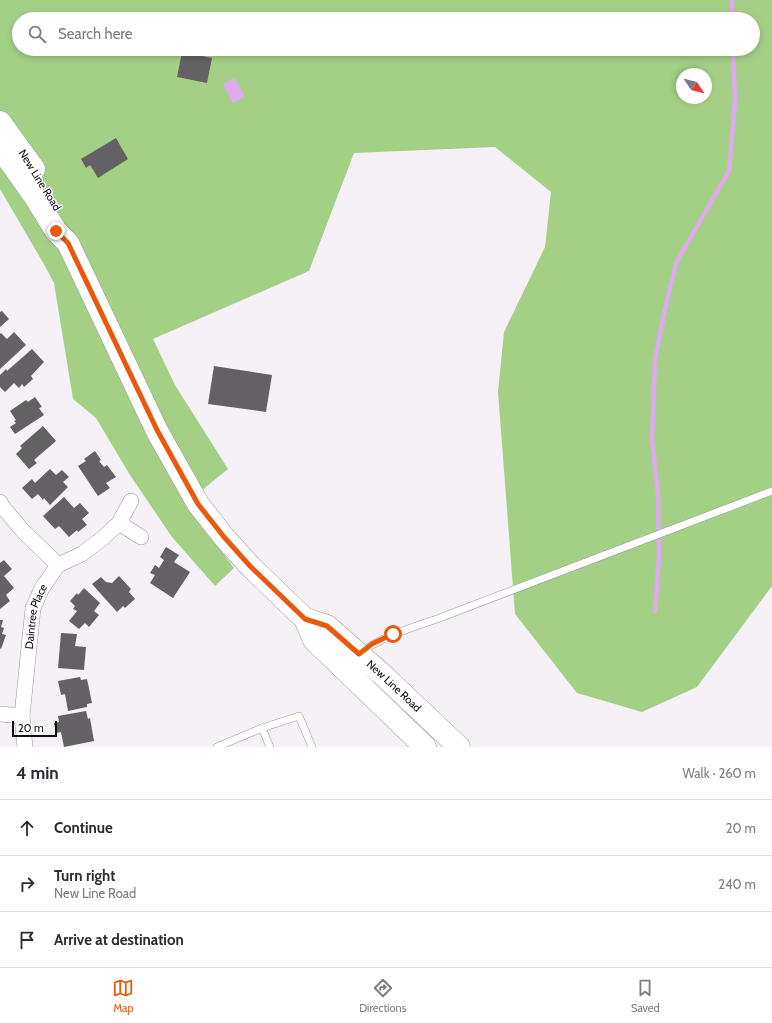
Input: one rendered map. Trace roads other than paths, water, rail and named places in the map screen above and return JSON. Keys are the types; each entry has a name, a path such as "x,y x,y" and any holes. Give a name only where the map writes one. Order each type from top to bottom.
{"main road":[{"name":"New Line Road","path":"0,122 40,176 67,224 68,243"},
{"name":"New Line Road","path":"0,148 34,194 56,231 68,243 157,430 198,504 224,537 250,566 305,619 314,640 425,747"},
{"name":"New Line Road","path":"305,619 327,626 384,676 459,747"}],"street":[{"path":"0,502 22,530 58,565 82,554 103,538 119,523 131,501"},
{"path":"119,523 141,537"},
{"name":"Daintree Place","path":"25,747 22,716 33,608 42,588 58,565"},
{"path":"0,714 22,716"}],"lane":[{"path":"359,654 372,644 393,634 437,620 772,491"},
{"path":"218,747 262,728 299,716 312,747"},
{"path":"262,728 270,747"}],"waterway":[{"path":"732,0 733,12"},
{"path":"655,611 659,557 658,495 652,440 655,360 676,263 729,171 735,101 733,56"}]}
